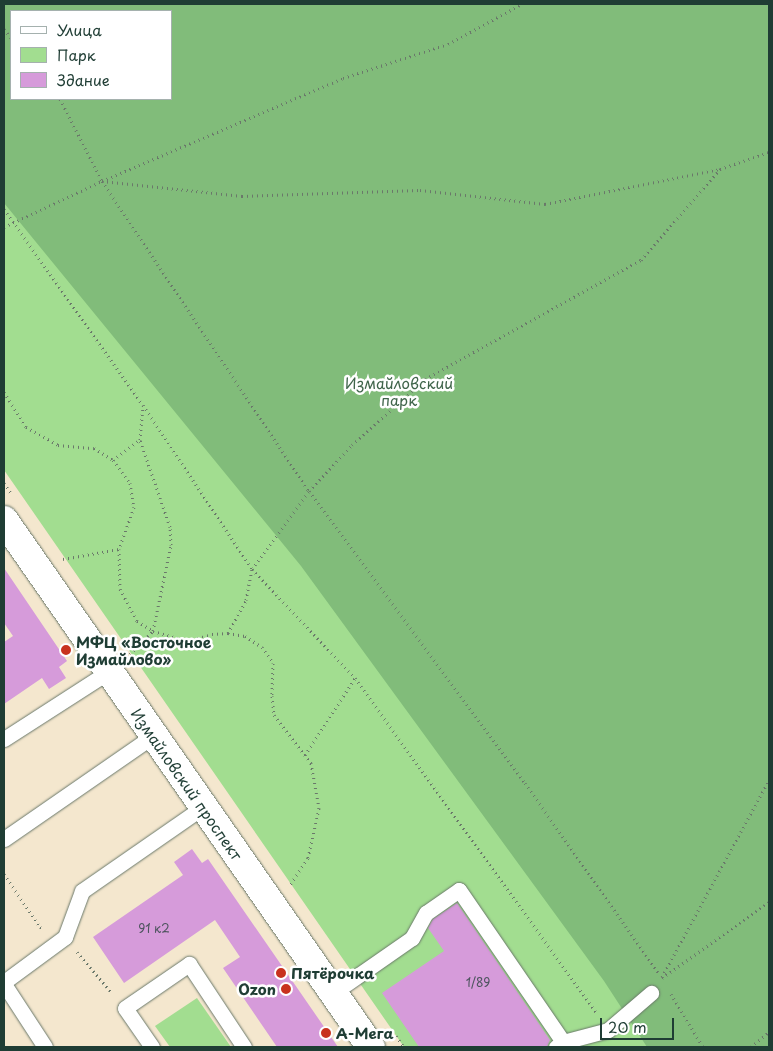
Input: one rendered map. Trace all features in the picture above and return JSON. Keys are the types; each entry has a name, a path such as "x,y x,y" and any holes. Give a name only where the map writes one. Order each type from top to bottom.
{"street":[{"name":"Измайловский проспект","path":"4,520 108,672 371,1047"}],"lane":[{"path":"4,739 108,672"},
{"path":"4,840 153,736"},
{"path":"45,1047 4,983 65,937 82,891 203,807"},
{"path":"332,993 412,938 426,913 459,890 560,1045 608,1030 651,994"},
{"path":"152,1047 125,1008 189,964 244,1047"}],"path":[{"path":"4,227 102,181 344,78 448,44 522,4"},
{"path":"61,100 102,181 309,491 526,783 662,979 703,1047"},
{"path":"102,181 242,196 420,190 545,204 720,168 769,152"},
{"path":"228,633 246,600 252,569 309,491 352,444 425,379 641,260 720,168"},
{"path":"4,209 143,405 252,569 355,678 608,1030"},
{"path":"4,392 26,427 58,445 94,448 113,460 130,483 134,507 119,549 120,589 137,621 154,631 188,641 212,634 228,633 245,636 262,647 273,663 272,696 274,715 311,763 319,808 308,858 274,909"},
{"path":"108,672 126,658 154,631 171,545 170,527 140,440 143,405"},
{"path":"113,460 140,440"},
{"path":"58,560 119,549"},
{"path":"305,755 355,678"},
{"path":"662,979 769,780"},
{"path":"4,874 40,927 65,937 125,1008"},
{"path":"662,979 769,902"},
{"path":"751,1047 769,1032"}],"green space":[{"name":"Измайловский парк","path":"4,4 769,4 769,1047 404,1047 4,470"},
{"name":"Измайловский парк","path":"4,4 769,4 769,1047 647,1047 604,981 301,566 4,203"},
{"path":"197,998 231,1047 170,1047 155,1026"}],"building":[{"path":"4,568 67,661 59,667 66,678 49,689 42,678 4,704 4,642 13,636 4,623"},
{"path":"192,849 202,863 208,859 338,1047 277,1047 223,968 240,957 215,920 124,983 93,937 183,875 174,862"},
{"path":"457,903 550,1040 547,1047 419,1047 382,993 444,951 428,928 433,919"}],"place":[{"name":"МФЦ «Восточное Измайлово»","path":"66,650"},
{"name":"Пятёрочка","path":"281,973"},
{"name":"Ozon","path":"286,989"},
{"name":"А-Мега","path":"326,1033"}]}
